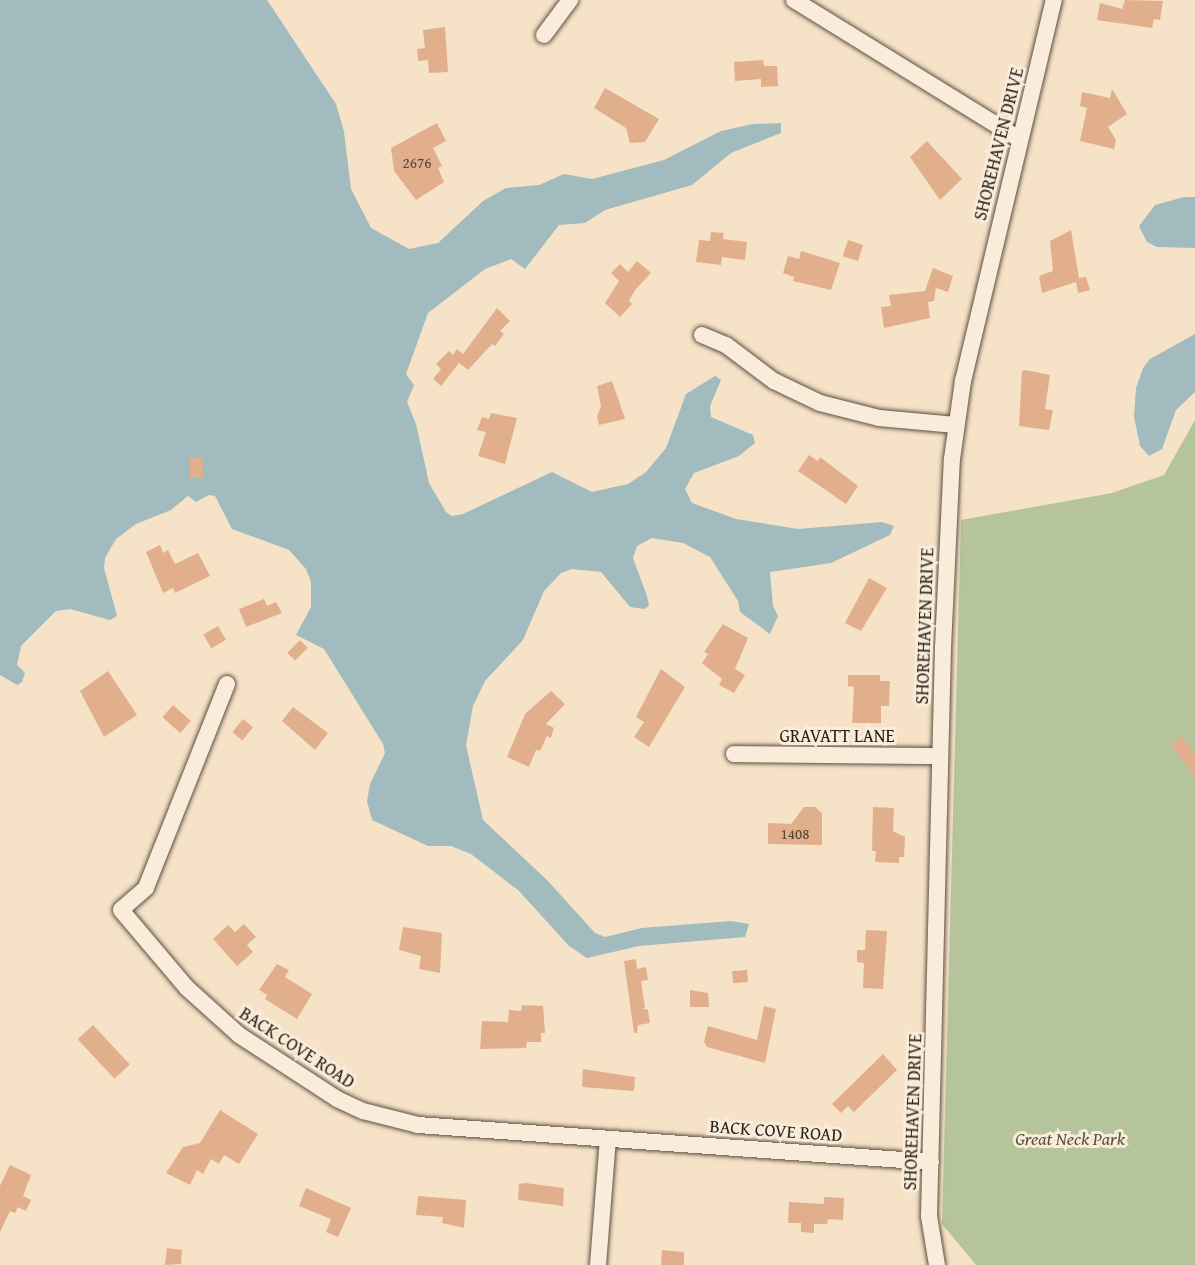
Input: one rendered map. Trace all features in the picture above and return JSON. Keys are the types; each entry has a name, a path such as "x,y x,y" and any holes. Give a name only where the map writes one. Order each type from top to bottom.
{"street":[{"path":"544,34 570,0"},
{"path":"794,0 1019,139"},
{"name":"SHOREHAVEN DRIVE","path":"937,1265 929,1216 940,756 956,425 1019,139 1054,0"},
{"path":"702,335 726,345 774,381 820,403 879,418 956,425"},
{"name":"BACK COVE ROAD","path":"227,684 146,888 121,910 171,971 239,1035 322,1090 363,1111 418,1125 931,1162"},
{"name":"GRAVATT LANE","path":"734,754 940,756"},
{"path":"598,1265 608,1139"}],"green space":[{"name":"Great Neck Park","path":"1195,420 1195,1265 976,1265 942,1224 961,520 1112,493 1164,475"}],"water":[{"path":"0,0 267,0 336,104 344,132 351,189 371,228 409,249 438,243 483,201 506,188 539,185 564,174 592,179 664,160 721,131 753,124 781,123 781,133 731,153 692,185 605,210 585,223 559,225 525,269 511,259 485,269 428,313 406,374 414,385 407,402 416,424 429,483 446,512 452,516 463,514 552,472 592,492 628,484 646,472 666,448 686,394 715,376 721,380 710,406 711,417 753,435 755,443 739,456 694,473 685,489 692,503 736,519 798,529 882,522 894,526 890,535 831,563 770,572 773,606 778,616 770,634 740,612 738,601 710,557 683,543 652,538 637,546 633,558 649,606 644,609 630,607 601,572 572,569 561,573 544,591 523,640 485,681 473,706 466,745 483,820 548,881 595,933 605,937 642,928 731,921 749,924 745,937 639,946 587,958 569,946 519,891 471,854 451,846 428,846 372,820 367,801 370,784 385,753 383,744 324,649 296,635 311,607 311,582 306,569 289,550 232,529 215,496 209,495 196,502 188,496 171,510 136,524 116,539 105,558 104,568 117,616 110,620 70,609 56,611 21,646 17,665 25,673 22,682 17,685 0,675"},
{"path":"1184,197 1195,197 1195,248 1157,247 1147,242 1139,226 1155,205"},
{"path":"1195,334 1195,392 1176,410 1162,449 1149,456 1140,446 1134,417 1136,388 1143,368 1150,359"}],"building":[{"path":"1125,0 1163,1 1160,20 1154,19 1152,28 1097,20 1100,3 1122,9"},
{"path":"445,27 448,72 429,73 428,60 418,61 417,49 425,48 423,30"},
{"path":"763,60 764,66 777,66 778,86 761,87 761,79 735,81 734,62"},
{"path":"605,88 659,119 645,142 630,143 626,128 594,108"},
{"path":"1112,89 1127,114 1108,127 1116,140 1114,149 1080,141 1087,108 1080,106 1082,92 1110,98"},
{"path":"437,123 446,141 433,148 442,166 438,168 444,182 416,200 394,171 391,148"},
{"path":"927,141 962,179 940,200 910,157"},
{"path":"1071,230 1079,278 1086,277 1090,290 1078,293 1076,282 1042,293 1039,276 1053,271 1050,241"},
{"path":"711,232 724,233 723,239 747,242 745,260 722,257 721,265 696,262 699,240 710,241"},
{"path":"848,240 863,245 858,261 843,256"},
{"path":"801,251 840,263 831,290 793,281 794,277 783,273 788,256 799,259"},
{"path":"637,261 651,273 635,290 629,301 632,304 620,317 605,303 619,281 611,273 620,264 628,272"},
{"path":"933,268 953,276 948,292 936,288 934,301 928,302 930,318 884,328 881,307 891,306 889,295 925,291"},
{"path":"497,308 510,321 500,331 504,334 495,346 492,344 468,370 459,363 441,386 433,379 441,369 436,364 449,351 453,355 457,349 463,354"},
{"path":"1022,371 1050,375 1045,409 1053,410 1049,430 1019,426"},
{"path":"612,381 625,419 599,425 597,417 601,406 597,386"},
{"path":"491,413 517,418 505,464 478,456 486,432 477,430 482,417 489,419"},
{"path":"809,455 818,461 820,457 858,486 846,504 798,471"},
{"path":"190,458 203,458 203,478 190,478"},
{"path":"160,545 163,553 168,550 175,564 198,553 210,576 175,593 173,588 163,593 146,552"},
{"path":"869,578 887,588 861,631 845,623"},
{"path":"264,599 267,606 276,602 282,613 246,627 239,609"},
{"path":"723,624 748,638 735,669 745,675 734,693 719,685 722,679 702,663 708,654 704,652"},
{"path":"218,626 226,640 211,648 203,634"},
{"path":"300,640 308,648 295,661 287,653"},
{"path":"661,669 685,687 649,747 634,737 644,722 636,717"},
{"path":"108,671 137,715 104,737 80,691"},
{"path":"848,675 880,675 880,681 890,681 889,706 881,706 881,723 852,723 854,687 848,686"},
{"path":"551,691 565,704 546,724 554,728 551,738 547,736 540,751 536,750 529,767 507,757 525,714"},
{"path":"173,705 191,721 180,733 162,717"},
{"path":"293,707 328,733 315,750 282,721"},
{"path":"243,719 253,727 242,740 232,732"},
{"path":"1182,736 1195,754 1195,777 1171,744"},
{"path":"804,807 815,807 822,813 822,845 768,844 768,823 791,824"},
{"path":"873,807 894,808 893,831 905,837 904,857 899,857 899,863 875,862 876,851 872,851"},
{"path":"244,924 256,937 247,945 253,952 237,966 213,939 228,925 235,932"},
{"path":"403,927 442,933 440,973 419,969 421,956 399,950"},
{"path":"866,930 887,931 883,989 863,988 864,963 857,962 857,950 865,950"},
{"path":"636,959 637,969 646,967 648,980 641,981 645,1008 641,1008 648,1010 650,1023 638,1025 637,1033 634,1033 624,961"},
{"path":"277,964 289,970 285,977 312,994 297,1019 265,999 267,995 259,990"},
{"path":"747,970 748,982 733,983 732,971"},
{"path":"690,990 708,993 709,1007 690,1007"},
{"path":"522,1005 543,1006 545,1033 541,1033 541,1042 527,1042 526,1048 480,1049 482,1021 508,1022 509,1010 521,1011"},
{"path":"764,1006 776,1009 765,1063 707,1047 704,1042 708,1026 757,1040"},
{"path":"93,1025 130,1064 114,1079 78,1039"},
{"path":"883,1054 897,1070 854,1112 848,1106 841,1113 832,1104"},
{"path":"583,1069 635,1077 634,1091 582,1087"},
{"path":"220,1110 258,1134 239,1164 224,1155 219,1164 211,1159 203,1174 197,1170 190,1185 166,1173 183,1147 200,1143"},
{"path":"10,1165 31,1175 23,1196 31,1200 26,1211 18,1207 15,1213 10,1211 0,1232 0,1186"},
{"path":"519,1184 564,1188 563,1206 518,1200"},
{"path":"306,1188 351,1208 338,1237 326,1232 331,1219 299,1206"},
{"path":"418,1196 466,1200 464,1228 442,1223 443,1217 416,1215"},
{"path":"824,1197 844,1198 843,1220 828,1219 827,1224 814,1224 814,1233 801,1232 801,1223 788,1223 789,1202 824,1204"},
{"path":"167,1248 182,1250 181,1264 165,1265"},
{"path":"662,1250 684,1252 684,1265 661,1265"}]}
